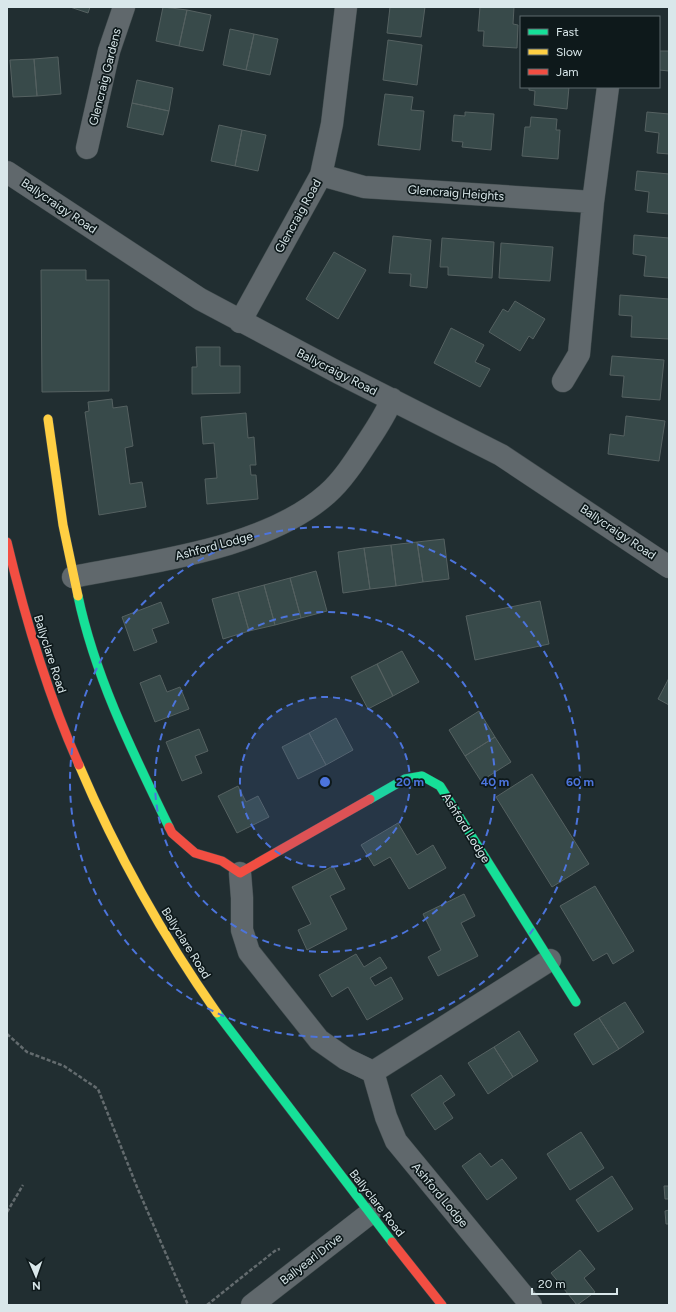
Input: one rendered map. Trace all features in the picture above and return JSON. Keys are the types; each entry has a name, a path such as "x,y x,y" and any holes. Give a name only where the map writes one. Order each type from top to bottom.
{"street":[{"name":"Glencraig Gardens","path":"87,148 109,51 124,7"},
{"name":"Glencraig Road","path":"240,322 321,175 332,124 346,7"},
{"path":"563,381 579,354 588,272 593,202 608,88"},
{"name":"Ballycraigy Road","path":"7,172 200,299 240,322 501,455 669,567"},
{"name":"Glencraig Heights","path":"321,175 364,187 593,202"},
{"name":"Ashford Lodge","path":"73,577 210,550 259,534 294,516 327,494 354,462 386,414 392,400"},
{"path":"48,419 63,525 84,626 123,732 172,833 195,853 222,861 240,872 242,930 249,952 319,1040 346,1059 373,1072 550,960"},
{"name":"Ballyclare Road","path":"7,542 29,631 48,690 101,818 129,871 166,935 203,992 250,1058 369,1214 442,1305"},
{"name":"Ashford Lodge","path":"240,872 405,779 422,776 440,786 576,1002"},
{"name":"Ashford Lodge","path":"373,1072 386,1117 396,1141 531,1305"},
{"name":"Ballyearl Drive","path":"252,1305 369,1214"}],"path":[{"path":"7,1034 27,1052 64,1066 98,1089 137,1187 188,1305"},
{"path":"7,1212 23,1185"}],"building":[{"path":"70,7 90,7 88,13"},
{"path":"163,7 187,10 179,46 156,41"},
{"path":"390,7 425,7 421,37 387,33"},
{"path":"480,7 514,7 513,24 518,25 517,48 483,46 484,31 478,31"},
{"path":"187,10 211,15 203,51 179,46"},
{"path":"230,29 254,34 246,70 223,65"},
{"path":"254,34 278,39 270,75 246,70"},
{"path":"388,40 422,45 417,85 383,80"},
{"path":"660,51 669,51 669,71 660,70"},
{"path":"58,57 61,94 37,96 34,59"},
{"path":"34,59 37,96 13,97 10,60"},
{"path":"137,80 173,88 169,111 132,103"},
{"path":"529,88 569,88 567,109 534,105 535,91 529,90"},
{"path":"385,94 413,97 411,110 424,111 420,150 378,145"},
{"path":"132,103 169,111 163,135 127,127"},
{"path":"465,112 494,114 491,150 462,147 463,142 452,141 454,115 465,116"},
{"path":"647,112 669,114 669,154 657,153 659,133 645,131"},
{"path":"531,117 557,119 556,130 560,130 558,159 522,156 525,127 530,127"},
{"path":"219,125 242,130 235,166 211,161"},
{"path":"242,130 266,135 258,171 235,166"},
{"path":"637,171 669,174 669,214 647,212 649,192 635,190"},
{"path":"634,235 669,238 669,278 644,276 646,256 633,254"},
{"path":"393,236 431,240 427,288 410,286 411,274 389,273"},
{"path":"442,238 494,242 492,278 448,275 448,267 440,267"},
{"path":"501,243 553,247 550,281 499,278"},
{"path":"334,252 366,270 338,319 306,299"},
{"path":"41,270 86,270 86,280 109,280 109,391 42,392"},
{"path":"620,295 669,299 669,339 631,337 632,316 619,315"},
{"path":"515,301 545,319 533,339 529,336 520,351 489,332 503,309 508,312"},
{"path":"451,328 484,345 475,362 490,369 480,387 434,363"},
{"path":"196,347 220,347 220,366 240,366 240,393 192,394 192,367 197,367"},
{"path":"612,356 664,360 660,400 622,397 624,376 610,375"},
{"path":"112,399 113,408 127,406 133,446 125,448 130,484 142,482 146,507 99,515 85,412 89,411 88,402"},
{"path":"246,413 248,438 254,437 256,465 250,465 251,475 256,475 258,499 207,504 205,479 217,478 214,443 203,444 201,417"},
{"path":"626,416 665,421 659,461 608,454 610,434 624,436"},
{"path":"444,539 449,579 423,582 417,542"},
{"path":"417,542 423,582 396,586 391,545"},
{"path":"391,545 396,586 370,589 364,548"},
{"path":"364,548 370,589 343,593 338,552"},
{"path":"316,571 327,611 301,618 290,578"},
{"path":"290,578 301,618 275,625 264,585"},
{"path":"264,585 275,625 249,631 238,592"},
{"path":"238,592 249,631 223,639 212,599"},
{"path":"540,601 549,644 475,660 466,616"},
{"path":"161,602 169,623 152,629 157,642 134,651 122,617"},
{"path":"402,651 419,682 393,696 377,664"},
{"path":"377,664 393,696 368,709 351,677"},
{"path":"160,675 167,692 180,687 189,709 155,722 140,683"},
{"path":"669,678 669,705 658,699"},
{"path":"479,711 495,737 465,756 449,730"},
{"path":"336,718 353,750 326,765 309,733"},
{"path":"199,729 208,751 195,756 202,773 182,781 166,742"},
{"path":"309,733 326,765 298,779 282,747"},
{"path":"495,737 511,762 481,781 465,756"},
{"path":"532,774 589,864 552,887 496,797"},
{"path":"238,786 246,802 258,796 269,817 237,833 218,796"},
{"path":"398,823 417,855 433,845 446,868 409,889 390,857 374,866 361,845"},
{"path":"333,866 345,889 330,896 347,929 307,950 298,930 311,924 292,887"},
{"path":"595,886 634,951 613,964 607,953 593,961 560,906"},
{"path":"464,894 475,916 461,923 478,956 438,976 428,957 441,950 423,914"},
{"path":"356,954 364,967 380,957 387,968 370,978 375,986 391,977 403,999 367,1020 348,987 332,997 319,975"},
{"path":"625,1002 644,1032 619,1049 599,1018"},
{"path":"599,1018 619,1049 593,1065 574,1034"},
{"path":"519,1031 538,1061 513,1077 494,1047"},
{"path":"494,1047 513,1077 488,1094 468,1063"},
{"path":"441,1075 455,1095 443,1103 453,1118 435,1130 411,1095"},
{"path":"581,1132 604,1168 570,1190 547,1154"},
{"path":"480,1153 491,1167 502,1159 517,1178 487,1200 462,1166"},
{"path":"612,1176 633,1209 598,1232 576,1200"},
{"path":"664,1186 669,1186 669,1199 665,1199"},
{"path":"669,1210 669,1224 666,1224 665,1211"},
{"path":"580,1250 595,1269 584,1278 595,1292 577,1305 551,1273"}],"traffic: fast":[{"path":"78,596 94,656 116,714 169,827"},
{"path":"370,799 405,779 422,776 440,786 576,1002"},
{"path":"217,1013 392,1242"}],"traffic: slow":[{"path":"48,419 63,525 78,596"},
{"path":"79,765 108,829 141,892 177,954 217,1013"}],"traffic: jam":[{"path":"7,542 21,599 47,683 67,738 79,765"},
{"path":"169,827 172,833 195,853 222,861 240,873 370,799"},
{"path":"392,1242 442,1305"}]}
